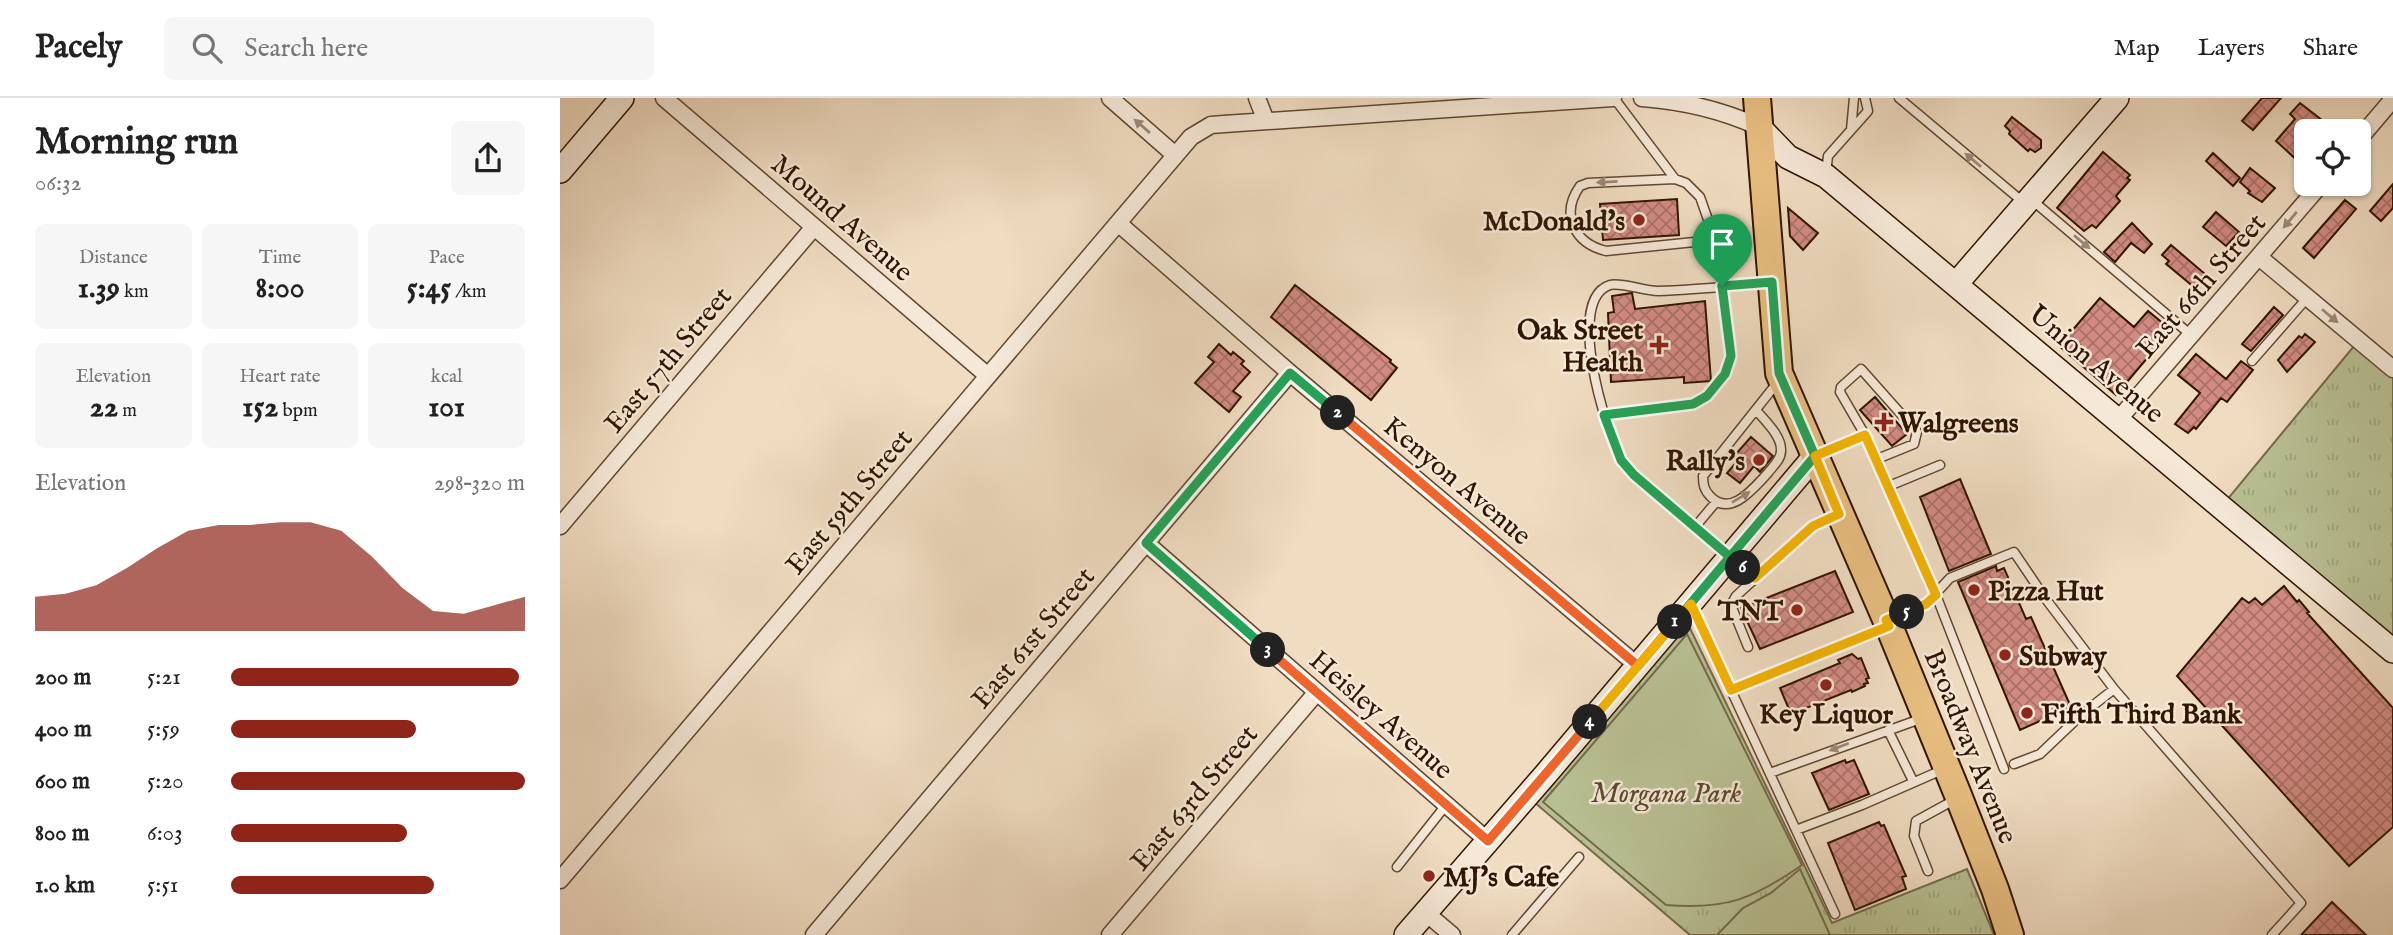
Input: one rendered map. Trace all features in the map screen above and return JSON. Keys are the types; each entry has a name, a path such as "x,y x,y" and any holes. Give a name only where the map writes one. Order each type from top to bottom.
{"main road":[{"name":"Broadway Avenue","path":"1757,98 1781,378 1888,623 1995,889 2010,935"}],"street":[{"path":"560,171 622,98"},
{"name":"Mound Avenue","path":"664,98 988,376"},
{"path":"1110,98 1175,155"},
{"path":"1257,98 1266,121"},
{"name":"East 59th Street","path":"560,880 1191,136 1212,125 1614,98"},
{"path":"1642,98 1669,100 1730,114 1759,127"},
{"path":"1956,284 2117,98"},
{"path":"2371,125 2393,100"},
{"name":"Union Avenue","path":"1759,127 1787,157 1826,176 2393,651"},
{"name":"East 66th Street","path":"2118,420 2311,196"},
{"name":"Kenyon Avenue","path":"1118,223 1290,373 1638,666"},
{"name":"East 57th Street","path":"560,526 814,227"},
{"path":"2259,257 2393,369"},
{"name":"East 61st Street","path":"814,935 1290,373"},
{"path":"1406,935 1815,456"},
{"name":"Heisley Avenue","path":"1146,543 1488,841"},
{"name":"East 63rd Street","path":"1110,935 1317,692"},
{"path":"1426,913 1452,935"}],"lane":[{"path":"1614,98 1675,179"},
{"path":"1851,130 1854,98"},
{"path":"1826,176 1828,156 1868,111 1865,98"},
{"path":"1899,98 2191,335"},
{"path":"1604,415 1693,404 1707,396 1725,374 1731,356 1714,240 1700,197 1686,183 1675,179 1588,183 1580,186 1569,212 1578,235 1590,245 1606,251 1714,240"},
{"path":"1755,578 1634,475 1621,460 1601,408 1589,331 1593,300 1602,289 1613,284 1655,291 1772,282"},
{"path":"2252,360 2308,297"},
{"path":"1877,459 1914,444 1917,432 1861,369 1841,387 1840,392 1865,435 1889,486 1936,595 2004,769"},
{"path":"1756,410 1773,429 1780,447 1779,459 1753,490 1739,500 1724,504 1716,502 1705,490 1703,476 1781,378"},
{"path":"1815,456 1865,435"},
{"path":"1889,486 1940,465"},
{"path":"1695,527 1716,502"},
{"path":"1748,647 1731,605 1736,596 1813,526 1839,514"},
{"path":"1731,690 1888,623 1926,604 1950,578 2014,552 2114,690 2301,902 2272,935"},
{"path":"1691,604 1835,914"},
{"path":"2014,764 2040,754 2081,715 2114,690"},
{"path":"1770,774 1926,717"},
{"path":"1888,730 1913,781"},
{"path":"1796,830 1947,768"},
{"path":"1928,871 1914,836 1916,821 1959,797"},
{"path":"1397,867 1446,805"},
{"path":"1512,935 1579,858"}],"green space":[{"path":"2359,340 2393,369 2393,651 2221,507"},
{"name":"Morgana Park","path":"1687,622 1832,923 1967,869 1994,935 1690,935 1534,802"},
{"name":"Morgana Park","path":"1687,634 1802,865 1753,894 1738,900 1706,906 1666,905 1543,802"},
{"path":"1800,869 1830,935 1717,935 1743,908 1771,893"}],"building":[{"path":"2262,98 2281,98 2253,130 2242,121"},
{"path":"2300,103 2321,119 2295,119 2290,114"},
{"path":"2012,117 2041,140 2041,148 2035,152 2030,149 2028,151 2009,134 2010,131 2005,126"},
{"path":"2294,120 2294,158 2276,141"},
{"path":"2103,152 2130,175 2127,178 2130,180 2116,196 2120,201 2096,228 2092,225 2084,231 2057,208"},
{"path":"2213,153 2240,178 2233,186 2206,161"},
{"path":"2250,168 2275,188 2262,202 2248,193 2250,191 2240,182"},
{"path":"2393,184 2393,208 2381,221 2370,211"},
{"name":"McDonald's","path":"1677,199 1679,235 1603,240 1600,204"},
{"path":"2345,200 2356,209 2314,258 2303,248"},
{"path":"1788,208 1818,233 1803,250 1790,236"},
{"path":"2216,212 2239,232 2226,246 2203,227"},
{"path":"2132,223 2152,244 2144,253 2131,243 2115,262 2104,252"},
{"path":"2171,245 2205,274 2194,287 2166,264 2169,261 2162,255"},
{"path":"1295,285 1391,360 1397,368 1371,400 1271,317"},
{"name":"Oak Street Health","path":"1632,293 1635,309 1705,301 1711,381 1684,383 1684,377 1611,382 1608,313 1614,312 1612,296"},
{"path":"2100,298 2134,327 2148,311 2171,330 2116,395 2059,346"},
{"path":"2274,307 2283,315 2251,351 2242,344"},
{"path":"2305,334 2315,342 2287,372 2278,360 2299,336 2302,338"},
{"path":"1219,344 1231,355 1233,352 1244,361 1241,364 1250,372 1233,391 1241,397 1229,412 1195,383 1214,362 1208,357"},
{"path":"2196,354 2226,379 2241,361 2253,370 2227,402 2221,398 2196,429 2194,427 2188,433 2175,424 2200,393 2178,375"},
{"name":"Walgreens","path":"1875,397 1907,434 1892,446 1860,410"},
{"name":"Rally's","path":"1751,437 1773,456 1760,472 1754,466 1740,483 1727,473 1740,458 1735,455"},
{"path":"1960,479 1991,554 1949,571 1920,497"},
{"path":"1996,566 1997,571 2004,568 2026,619 2031,617 2071,707 2020,730 1958,582"},
{"name":"TNT","path":"1835,571 1853,612 1760,649 1741,608"},
{"path":"2284,586 2393,708 2393,827 2349,866 2177,676 2242,598 2249,603 2255,598 2262,605"},
{"name":"Key Liquor","path":"1852,654 1858,659 1861,658 1869,678 1866,679 1868,683 1864,684 1865,686 1791,714 1780,688 1840,663 1838,660"},
{"path":"1845,760 1846,763 1854,760 1869,794 1829,810 1812,773"},
{"path":"1879,822 1881,826 1884,825 1906,876 1902,877 1906,889 1855,910 1828,843"},
{"path":"2332,902 2366,935 2301,935"}],"place":[{"name":"McDonald's","path":"1639,220"},
{"name":"Oak Street Health","path":"1659,345"},
{"name":"Walgreens","path":"1884,422"},
{"name":"Rally's","path":"1759,460"},
{"name":"Pizza Hut","path":"1974,590"},
{"name":"TNT","path":"1797,610"},
{"name":"Subway","path":"2005,655"},
{"name":"Key Liquor","path":"1826,685"},
{"name":"Fifth Third Bank","path":"2027,713"},
{"name":"MJ's Cafe","path":"1429,876"}],"route":[{"path":"1722,286 1731,356 1725,374 1707,396 1693,404 1604,415 1621,460 1634,475 1730,557 1755,578 1813,526 1839,514 1815,456 1865,435 1936,595 1926,604 1886,620 1889,626 1731,690 1691,604 1546,774 1488,841 1146,543 1290,373 1638,666 1691,604 1730,557 1815,456 1779,373 1772,282 1722,286"}]}
